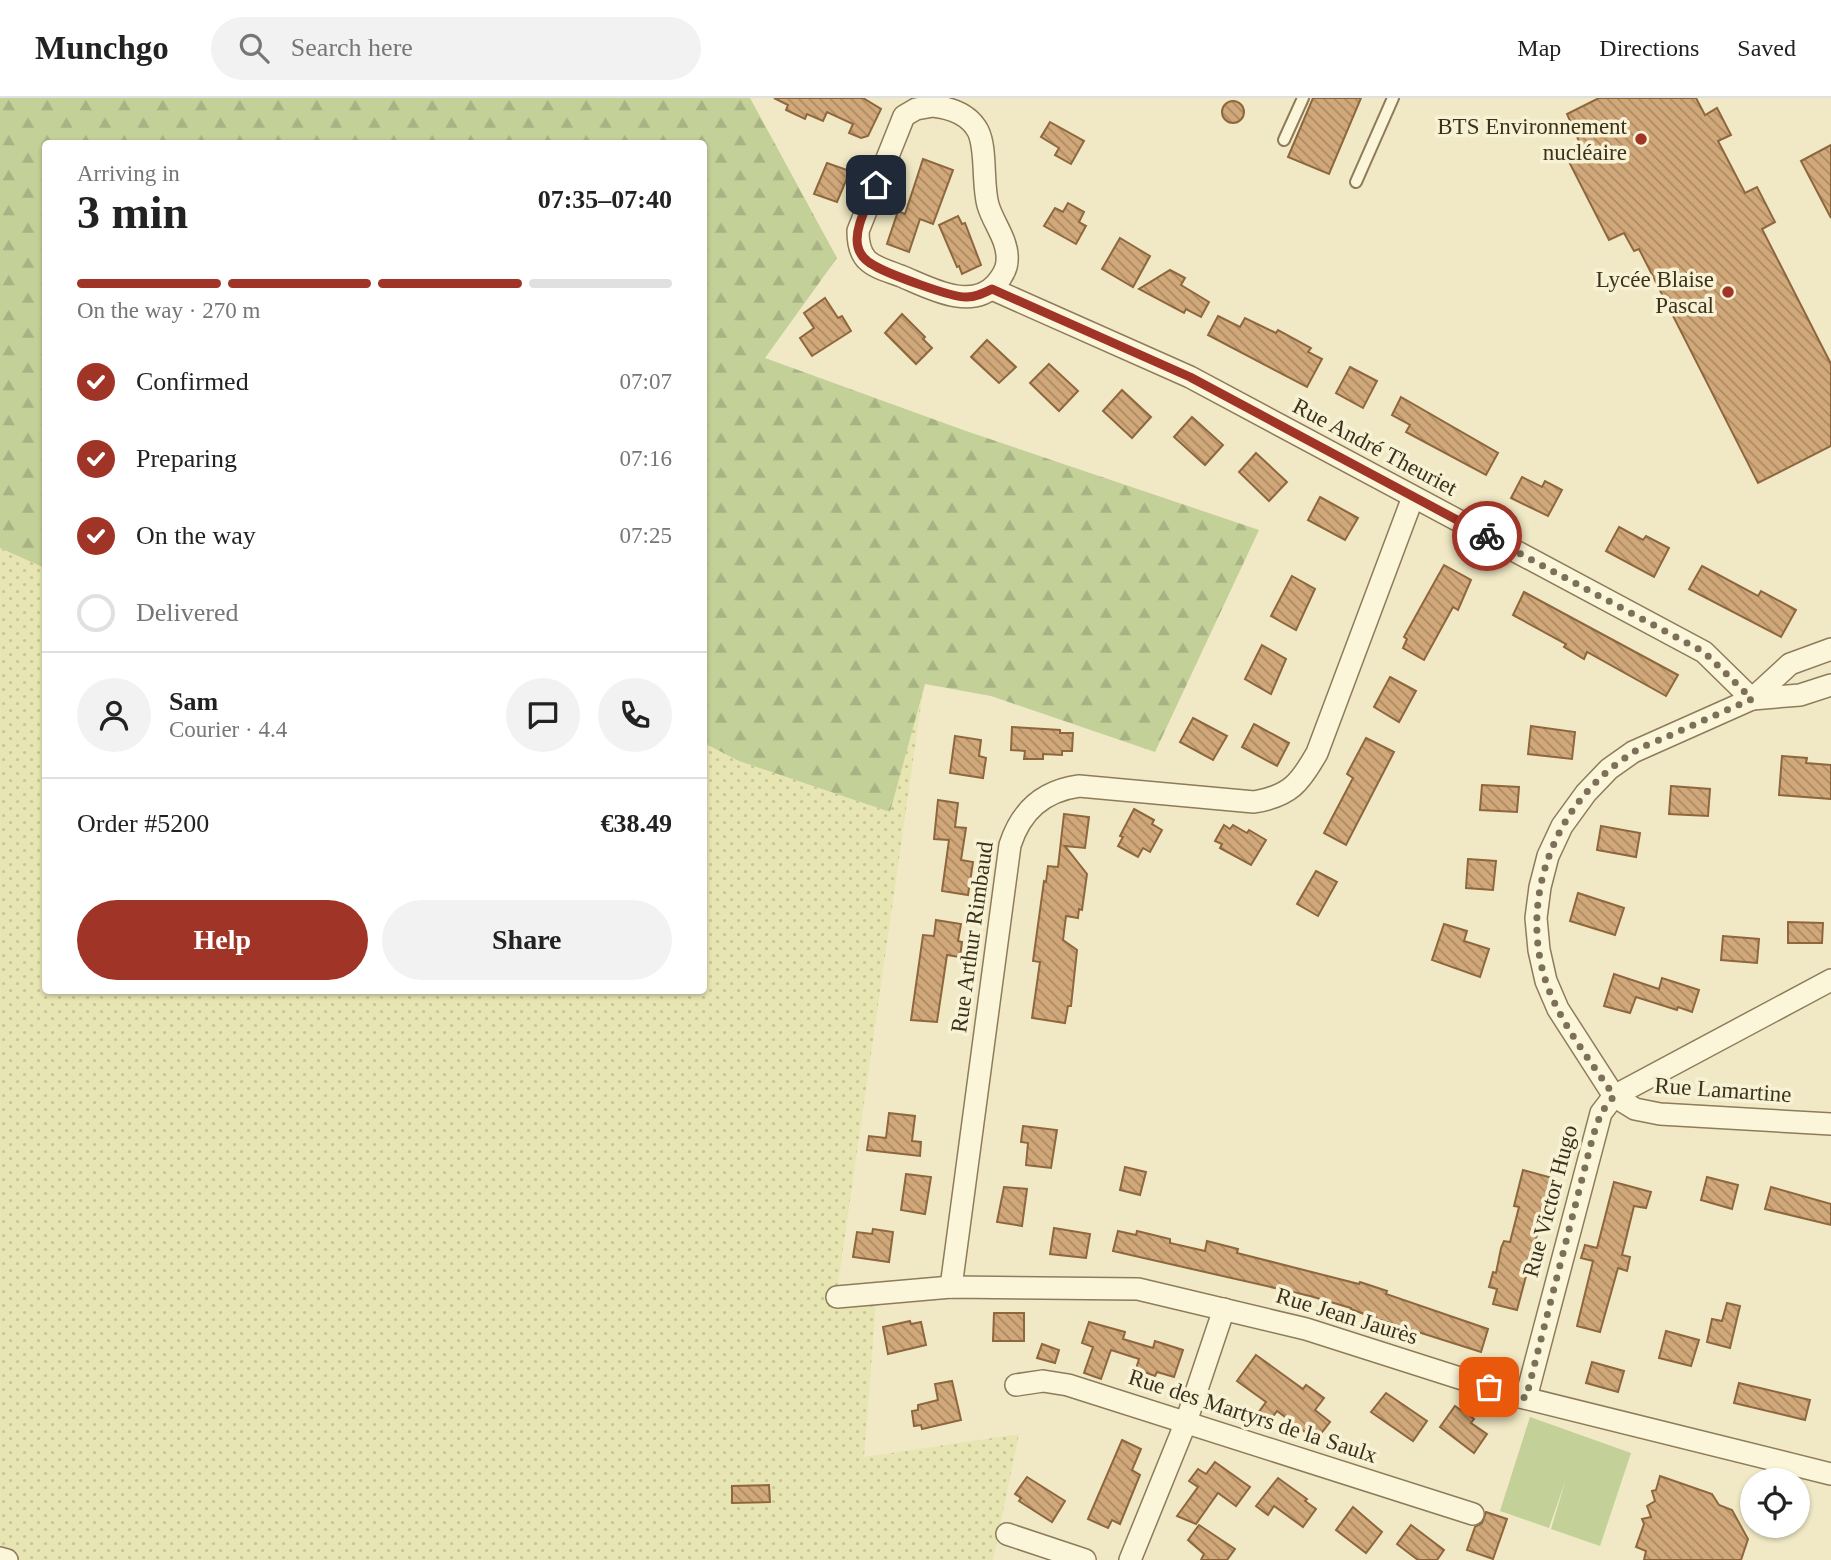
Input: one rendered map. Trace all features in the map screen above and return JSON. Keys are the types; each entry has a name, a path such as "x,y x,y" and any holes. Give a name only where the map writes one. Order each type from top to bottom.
{"street":[{"path":"899,107 951,108 968,119 978,132 983,149 983,180 988,206 1005,245 1007,261 1003,277 992,289 980,295 966,298 952,296 875,267 863,258 858,246 858,232 899,107"},
{"name":"Rue André Theuriet","path":"992,289 1190,377 1704,652 1752,699"},
{"name":"Rue Arthur Rimbaud","path":"951,1287 1010,845 1016,828 1036,803 1062,788 1079,786 1254,802 1275,799 1291,789 1304,776 1317,753 1413,497"},
{"path":"1831,649 1790,664 1752,699 1633,752 1609,769 1586,793 1562,826 1548,856 1536,918 1546,981 1558,1009 1614,1096 1831,980"},
{"path":"1752,699 1800,695 1831,685"},
{"name":"Rue Lamartine","path":"1614,1096 1635,1109 1660,1114 1831,1124"},
{"name":"Rue Victor Hugo","path":"1526,1398 1593,1136 1601,1113 1614,1096"},
{"name":"Rue Jean Jaurès","path":"837,1297 951,1287 1138,1289 1306,1329 1526,1398 1831,1474"},
{"path":"1130,1560 1186,1422 1224,1309"},
{"name":"Rue des Martyrs de la Saulx","path":"1016,1385 1043,1381 1069,1385 1473,1514"},
{"path":"1007,1534 1086,1560"},
{"path":"0,1558 7,1560"}],"lane":[{"path":"1284,140 1303,98"},
{"path":"1356,182 1393,98"}],"shaded area":[{"path":"0,548 42,567 42,994 707,994 707,745 739,761 890,812 924,684 837,1291 877,1289 864,1457 1019,1434 993,1560 0,1560"}],"green space":[{"path":"0,98 750,98 837,258 765,358 966,431 1259,530 1155,752 991,696 925,684 890,812 739,761 707,745 707,140 42,140 42,567 0,548"},
{"path":"1530,1417 1631,1453 1600,1546 1551,1529 1566,1479 1549,1528 1500,1511"}],"building":[{"path":"774,98 863,98 881,109 868,136 861,138 849,133 853,124 827,112 823,121 807,114 805,119 786,110 788,105"},
{"path":"1313,98 1361,98 1329,174 1288,157"},
{"name":"Lycée Blaise Pascal","path":"1599,98 1696,98 1705,115 1717,108 1731,135 1718,141 1745,193 1757,187 1775,222 1762,229 1831,364 1831,446 1758,483 1639,249 1634,251 1624,233 1609,240 1566,156 1582,148 1567,114"},
{"path":"1233,101 1241,104 1244,112 1241,120 1233,123 1225,120 1222,112 1225,104"},
{"path":"1050,122 1084,141 1071,164 1055,155 1059,148 1041,137"},
{"path":"1831,145 1831,218 1801,161"},
{"path":"923,159 953,170 933,224 920,219 909,252 887,244 898,211 905,214"},
{"path":"827,163 850,171 837,202 814,194"},
{"path":"1068,203 1084,212 1079,222 1086,226 1076,244 1044,226 1055,208 1063,212"},
{"path":"958,216 962,224 965,223 981,265 962,274 939,225"},
{"path":"1120,238 1150,256 1133,287 1102,269"},
{"path":"1170,270 1185,278 1181,285 1209,302 1201,317 1186,309 1184,313 1139,289"},
{"path":"825,298 838,318 842,316 851,331 812,356 800,338 814,328 804,313"},
{"path":"902,314 932,348 916,364 885,333"},
{"path":"1218,316 1240,327 1245,318 1276,333 1278,330 1311,348 1308,352 1322,359 1307,387 1208,335"},
{"path":"987,340 1016,367 999,383 971,357"},
{"path":"1049,364 1078,391 1059,411 1030,383"},
{"path":"1350,367 1377,381 1363,408 1336,393"},
{"path":"1122,390 1151,417 1132,438 1103,411"},
{"path":"1401,397 1498,453 1486,475 1406,432 1410,425 1392,415"},
{"path":"1192,417 1223,445 1205,465 1174,437"},
{"path":"1256,453 1287,482 1269,501 1239,472"},
{"path":"1522,477 1542,487 1545,481 1562,490 1548,516 1511,498"},
{"path":"1320,497 1358,518 1345,540 1308,520"},
{"path":"1619,527 1643,540 1646,536 1669,548 1654,577 1606,551"},
{"path":"1444,565 1471,580 1458,610 1453,607 1424,660 1403,648 1407,639 1404,637"},
{"path":"1702,566 1758,596 1761,591 1796,610 1781,637 1689,589"},
{"path":"1292,576 1315,589 1296,630 1271,616"},
{"path":"1524,592 1678,675 1666,696 1587,652 1584,659 1564,647 1566,644 1513,615"},
{"path":"1262,645 1286,659 1271,694 1245,679"},
{"path":"1390,677 1416,691 1399,722 1374,707"},
{"path":"1193,718 1227,736 1213,760 1180,742"},
{"path":"1254,724 1289,743 1277,766 1242,747"},
{"path":"1531,726 1575,732 1572,759 1528,754"},
{"path":"1012,727 1073,733 1072,751 1062,751 1062,755 1043,754 1043,759 1024,759 1025,751 1011,750"},
{"path":"955,736 981,740 979,756 986,758 983,778 950,773"},
{"path":"1366,738 1394,752 1346,845 1324,833 1353,778 1347,774"},
{"path":"1782,756 1807,758 1806,763 1831,765 1831,799 1779,795"},
{"path":"1482,785 1519,787 1517,812 1480,810"},
{"path":"1671,786 1710,789 1708,816 1669,814"},
{"path":"938,800 958,803 955,827 966,828 961,860 973,862 968,895 942,891 949,840 934,839"},
{"path":"1134,809 1154,820 1152,824 1162,830 1150,852 1143,848 1138,857 1118,846 1123,837 1120,836"},
{"path":"1064,814 1089,817 1085,848 1065,846 1087,874 1082,910 1079,909 1078,918 1066,916 1063,940 1077,950 1071,1006 1068,1006 1065,1023 1032,1018 1040,962 1033,961 1044,881 1046,882 1048,866 1058,867"},
{"path":"1224,825 1230,829 1233,825 1247,833 1249,830 1266,840 1251,865 1220,848 1222,844 1215,841"},
{"path":"1601,826 1640,833 1636,857 1597,850"},
{"path":"1468,859 1496,861 1493,890 1466,888"},
{"path":"1316,871 1337,882 1318,916 1297,904"},
{"path":"1578,893 1624,908 1615,935 1570,921"},
{"path":"936,920 961,924 958,941 962,942 960,957 947,955 937,1022 911,1020 923,935 934,936"},
{"path":"1788,922 1823,923 1822,943 1788,943"},
{"path":"1444,924 1467,931 1464,941 1489,949 1480,977 1432,960"},
{"path":"1723,936 1759,939 1757,963 1721,960"},
{"path":"1614,974 1659,989 1662,978 1699,990 1692,1012 1636,997 1630,1013 1604,1006"},
{"path":"889,1113 915,1116 912,1141 921,1142 920,1156 867,1150 869,1136 886,1138"},
{"path":"1023,1126 1057,1130 1051,1168 1026,1165 1028,1143 1021,1142"},
{"path":"1125,1167 1146,1172 1140,1195 1120,1190"},
{"path":"1523,1170 1552,1178 1517,1310 1493,1304 1497,1289 1489,1287 1493,1272 1496,1273 1504,1241 1510,1242 1519,1207 1514,1206"},
{"path":"906,1174 931,1177 925,1214 901,1210"},
{"path":"1707,1177 1738,1185 1732,1209 1701,1200"},
{"path":"1614,1182 1651,1192 1646,1208 1634,1206 1622,1255 1630,1257 1627,1271 1618,1268 1600,1332 1577,1326 1593,1261 1581,1258 1585,1245 1597,1248"},
{"path":"1004,1187 1027,1189 1022,1226 997,1222"},
{"path":"1771,1187 1831,1204 1831,1225 1765,1209"},
{"path":"1054,1228 1090,1234 1086,1258 1050,1254"},
{"path":"873,1229 893,1232 889,1262 853,1257 857,1232 872,1234"},
{"path":"1118,1231 1136,1235 1137,1231 1170,1239 1170,1243 1205,1251 1207,1241 1238,1249 1237,1253 1359,1284 1360,1282 1387,1291 1386,1294 1488,1329 1481,1352 1310,1296 1113,1251"},
{"path":"1727,1303 1740,1306 1730,1348 1707,1342 1712,1319 1722,1321"},
{"path":"994,1313 1024,1313 1024,1341 993,1341"},
{"path":"910,1321 911,1324 921,1322 926,1345 888,1354 883,1327"},
{"path":"1089,1322 1125,1332 1123,1339 1153,1348 1155,1341 1183,1350 1174,1377 1157,1372 1155,1376 1136,1369 1139,1359 1111,1350 1101,1379 1084,1373 1093,1347 1082,1343"},
{"path":"1666,1331 1699,1340 1691,1366 1659,1358"},
{"path":"1042,1344 1059,1350 1055,1363 1037,1358"},
{"path":"1256,1355 1303,1389 1306,1385 1324,1398 1315,1410 1330,1422 1316,1440 1277,1411 1267,1425 1255,1417 1266,1402 1237,1381"},
{"path":"1592,1362 1624,1371 1618,1392 1586,1383"},
{"path":"952,1381 961,1420 922,1429 921,1425 914,1426 912,1411 918,1410 918,1405 938,1400 935,1384"},
{"path":"1739,1383 1810,1400 1805,1420 1734,1403"},
{"path":"1386,1393 1427,1421 1413,1441 1371,1412"},
{"path":"1455,1406 1474,1419 1471,1423 1487,1434 1474,1453 1440,1427"},
{"path":"1122,1440 1141,1449 1132,1470 1140,1475 1120,1524 1112,1520 1108,1528 1088,1519"},
{"path":"1215,1462 1250,1487 1236,1506 1218,1493 1196,1524 1177,1516 1198,1487 1189,1481 1198,1469 1206,1474"},
{"path":"1660,1476 1712,1494 1719,1505 1732,1510 1740,1524 1740,1538 1748,1539 1741,1560 1644,1560 1646,1551 1636,1547 1644,1524 1642,1519 1651,1517 1647,1506 1655,1501 1652,1491 1656,1490"},
{"path":"1027,1477 1065,1501 1052,1522 1019,1501 1021,1498 1015,1494"},
{"path":"1278,1478 1316,1509 1303,1527 1274,1506 1268,1515 1256,1506"},
{"path":"769,1485 770,1502 732,1503 732,1486"},
{"path":"1353,1507 1382,1532 1366,1553 1336,1530"},
{"path":"1486,1512 1507,1519 1493,1559 1467,1550 1475,1527 1482,1523"},
{"path":"1199,1525 1235,1549 1227,1560 1201,1560 1204,1554 1188,1540"},
{"path":"1411,1525 1444,1550 1437,1560 1418,1560 1397,1544"}],"way so far":[{"path":"1487,536 1704,652 1752,699 1633,752 1609,769 1586,793 1562,826 1548,856 1536,918 1546,981 1558,1009 1614,1096 1601,1113 1593,1136 1526,1398 1489,1387"}],"place":[{"name":"BTS Environnement nucléaire","path":"1641,139"},
{"name":"Lycée Blaise Pascal","path":"1728,292"}],"route":[{"path":"876,185 858,232 858,246 863,258 875,267 952,296 966,298 992,289 1190,377 1487,536"}]}
